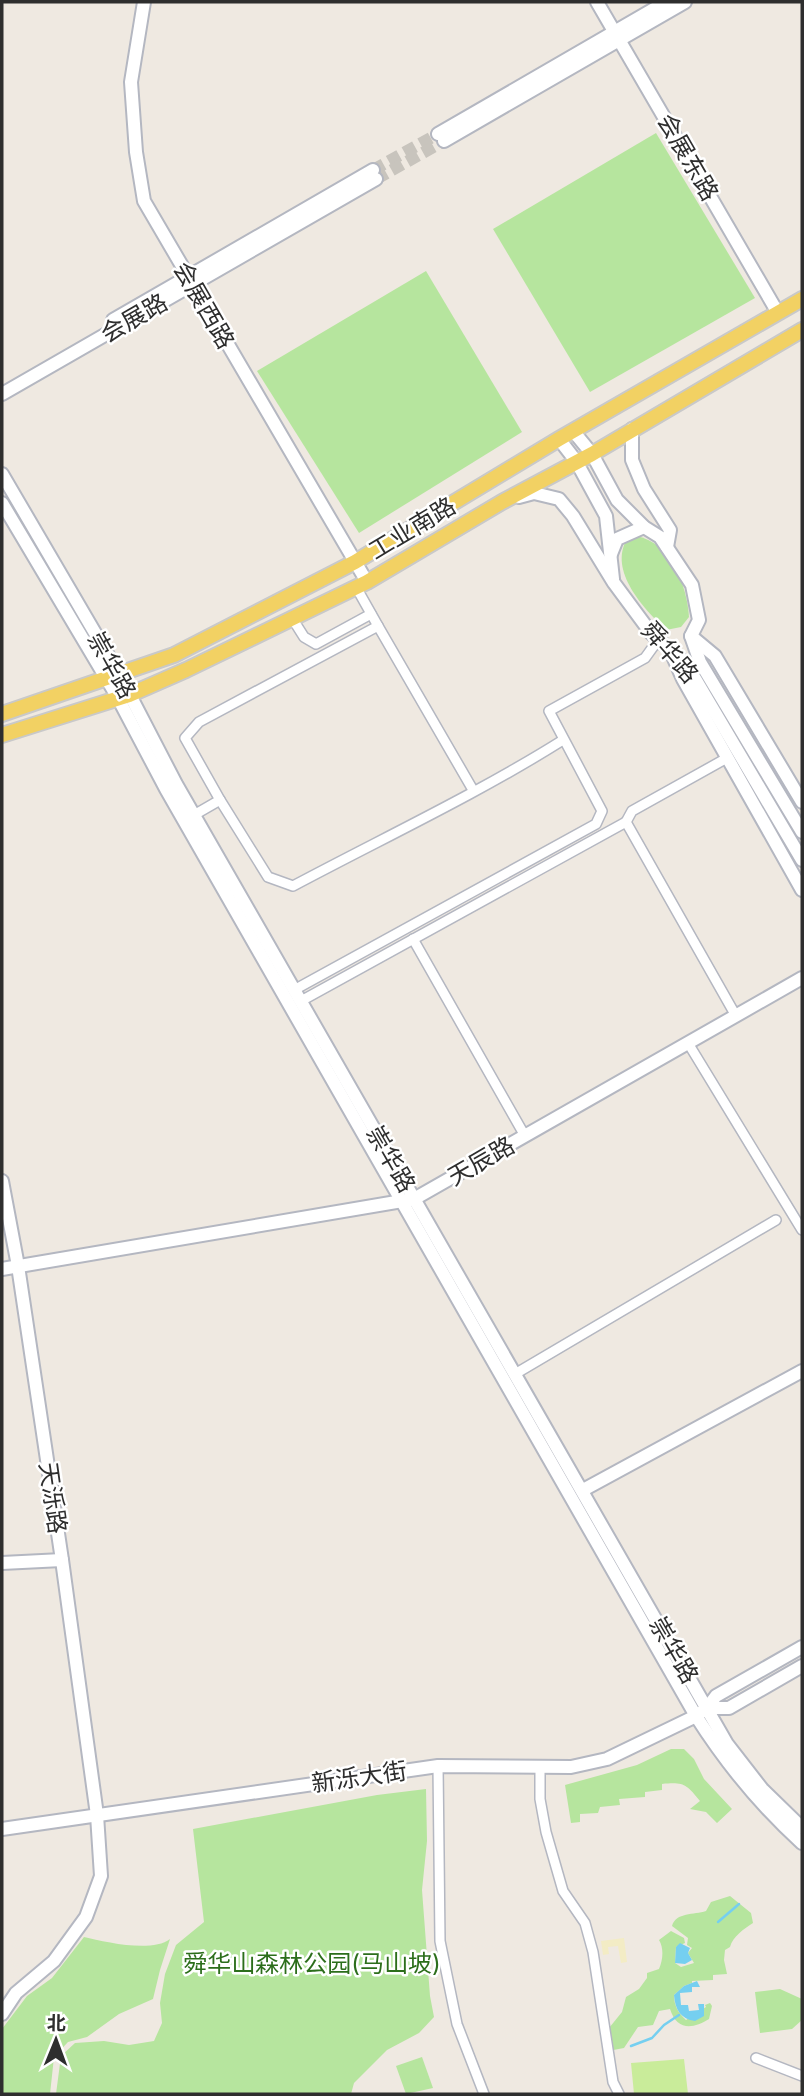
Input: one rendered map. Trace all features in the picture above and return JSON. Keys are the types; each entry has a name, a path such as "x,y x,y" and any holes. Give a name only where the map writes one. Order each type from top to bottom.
{"main road":[{"name":"会展西路","path":"144,2 131,82 136,152 144,201 355,562 361,584"},
{"name":"会展东路","path":"597,2 778,313"},
{"path":"441,137 617,35 666,2"},
{"path":"617,35 685,2"},
{"name":"会展路","path":"2,385 375,175"},
{"name":"会展路","path":"2,394 189,281"},
{"name":"工业南路","path":"2,714 174,655 355,562 559,439 802,299"},
{"name":"工业南路","path":"2,735 20,732 123,696 186,670 361,584 502,502 592,454 802,330"},
{"path":"632,429 632,460 644,489 670,530 667,548"},
{"name":"舜华路","path":"574,432 592,454 617,500 644,527 660,537 692,585 699,620 691,636 701,663 802,832"},
{"path":"559,439 576,461 606,516 614,583"},
{"name":"崇华路","path":"2,474 123,696 298,995 408,1201 583,1490 720,1753 753,1795 802,1843"},
{"name":"舜华路","path":"502,502 534,493 559,499 573,516 614,583 658,640 670,647 687,665 802,860"},
{"name":"崇华路","path":"2,503 112,676"},
{"path":"611,555 617,539 644,527"},
{"path":"802,802 715,656 691,636 670,647 682,680 802,890"},
{"name":"崇华路","path":"123,696 166,789 408,1201 701,1712 761,1789 802,1828"},
{"name":"天辰路","path":"2,1269 408,1201 802,978"},
{"name":"天泺路","path":"2,1181 18,1266 62,1560 97,1815 101,1875 86,1917 54,1961 16,1993 2,2014"},
{"path":"583,1490 802,1371"},
{"path":"2,1563 62,1560"},
{"name":"新泺大街","path":"701,1712 716,1696 802,1647"},
{"name":"新泺大街","path":"2,1829 438,1766 571,1767 607,1759 701,1712 729,1708 802,1666"}],"street":[{"path":"361,584 371,614 473,790"},
{"path":"292,618 304,637 316,644 371,614"},
{"path":"378,626 199,722 184,738 268,877 293,886 563,740"},
{"path":"298,995 596,824 602,811 549,711 645,658 658,640"},
{"path":"298,995 412,939 626,822 632,811 727,758"},
{"path":"194,815 220,800"},
{"path":"626,822 736,1016"},
{"path":"412,939 525,1136"},
{"path":"688,1043 802,1230"},
{"path":"515,1374 776,1220"},
{"path":"438,1766 440,1941 457,2024 484,2094"},
{"path":"540,1766 540,1799 546,1832 563,1891 585,1923 593,1952 611,2073 619,2094"},
{"path":"756,2058 802,2076"}],"green space":[{"path":"656,133 755,298 590,392 493,229"},
{"path":"426,271 522,432 359,533 257,371"},
{"path":"636,536 659,547 668,556 681,579 689,617 681,627 666,630 631,589 622,564 622,551 627,539"},
{"path":"671,1749 684,1749 694,1759 704,1779 732,1809 717,1823 706,1812 690,1809 700,1801 684,1785 675,1783 662,1784 662,1790 645,1792 645,1797 619,1799 620,1805 600,1807 598,1813 580,1814 580,1822 571,1823 565,1785 637,1765"},
{"name":"舜华山森林公园(马山坡)","path":"426,1789 427,1841 422,1890 434,2017 419,2033 387,2050 354,2083 351,2094 56,2094 61,2056 75,2043 104,2041 129,2045 154,2041 162,2023 160,2003 165,1974 176,1945 204,1922 193,1829 377,1795"},
{"path":"730,1896 751,1913 753,1923 739,1933 725,1950 727,1974 713,1975 713,1980 692,1981 674,1995 677,2009 686,2020 710,2003 712,2006 709,2019 697,2025 686,2026 677,2021 670,2009 659,2011 653,2025 638,2027 624,2048 608,2051 605,2033 622,2012 626,1997 639,1989 647,1978 647,1973 659,1969 662,1947 659,1940 671,1931 684,1938 685,1943 676,1947 675,1963 681,1967 694,1963 688,1953 692,1948 687,1945 688,1938 672,1926 674,1922 681,1916 706,1911 711,1902"},
{"path":"84,1937 140,1946 170,1939 153,1999 119,2014 87,2037 68,2042 54,2057 50,2094 2,2094 2,2029 27,1996 52,1978"},
{"path":"780,1989 802,1999 802,2020 792,2029 760,2033 755,1992"},
{"path":"422,2057 433,2088 406,2094 396,2066"},
{"path":"684,2059 688,2094 634,2094 631,2063"}],"sand":[{"path":"624,1938 627,1962 621,1963 618,1946 608,1947 609,1954 603,1955 601,1941"}],"water":[{"path":"680,1943 690,1948 688,1953 692,1960 685,1964 675,1963 676,1947"},
{"path":"697,1981 700,1987 692,1987 692,1992 680,1993 681,2005 688,2005 689,2011 699,2010 698,2004 704,2004 704,2016 695,2021 680,2013 674,1995 684,1986"}],"waterway":[{"path":"718,1922 739,1904"},
{"path":"631,2046 652,2038 664,2025 679,2015"}],"tunnel":[{"path":"373,170 438,134"},
{"path":"376,179 444,141"}]}
